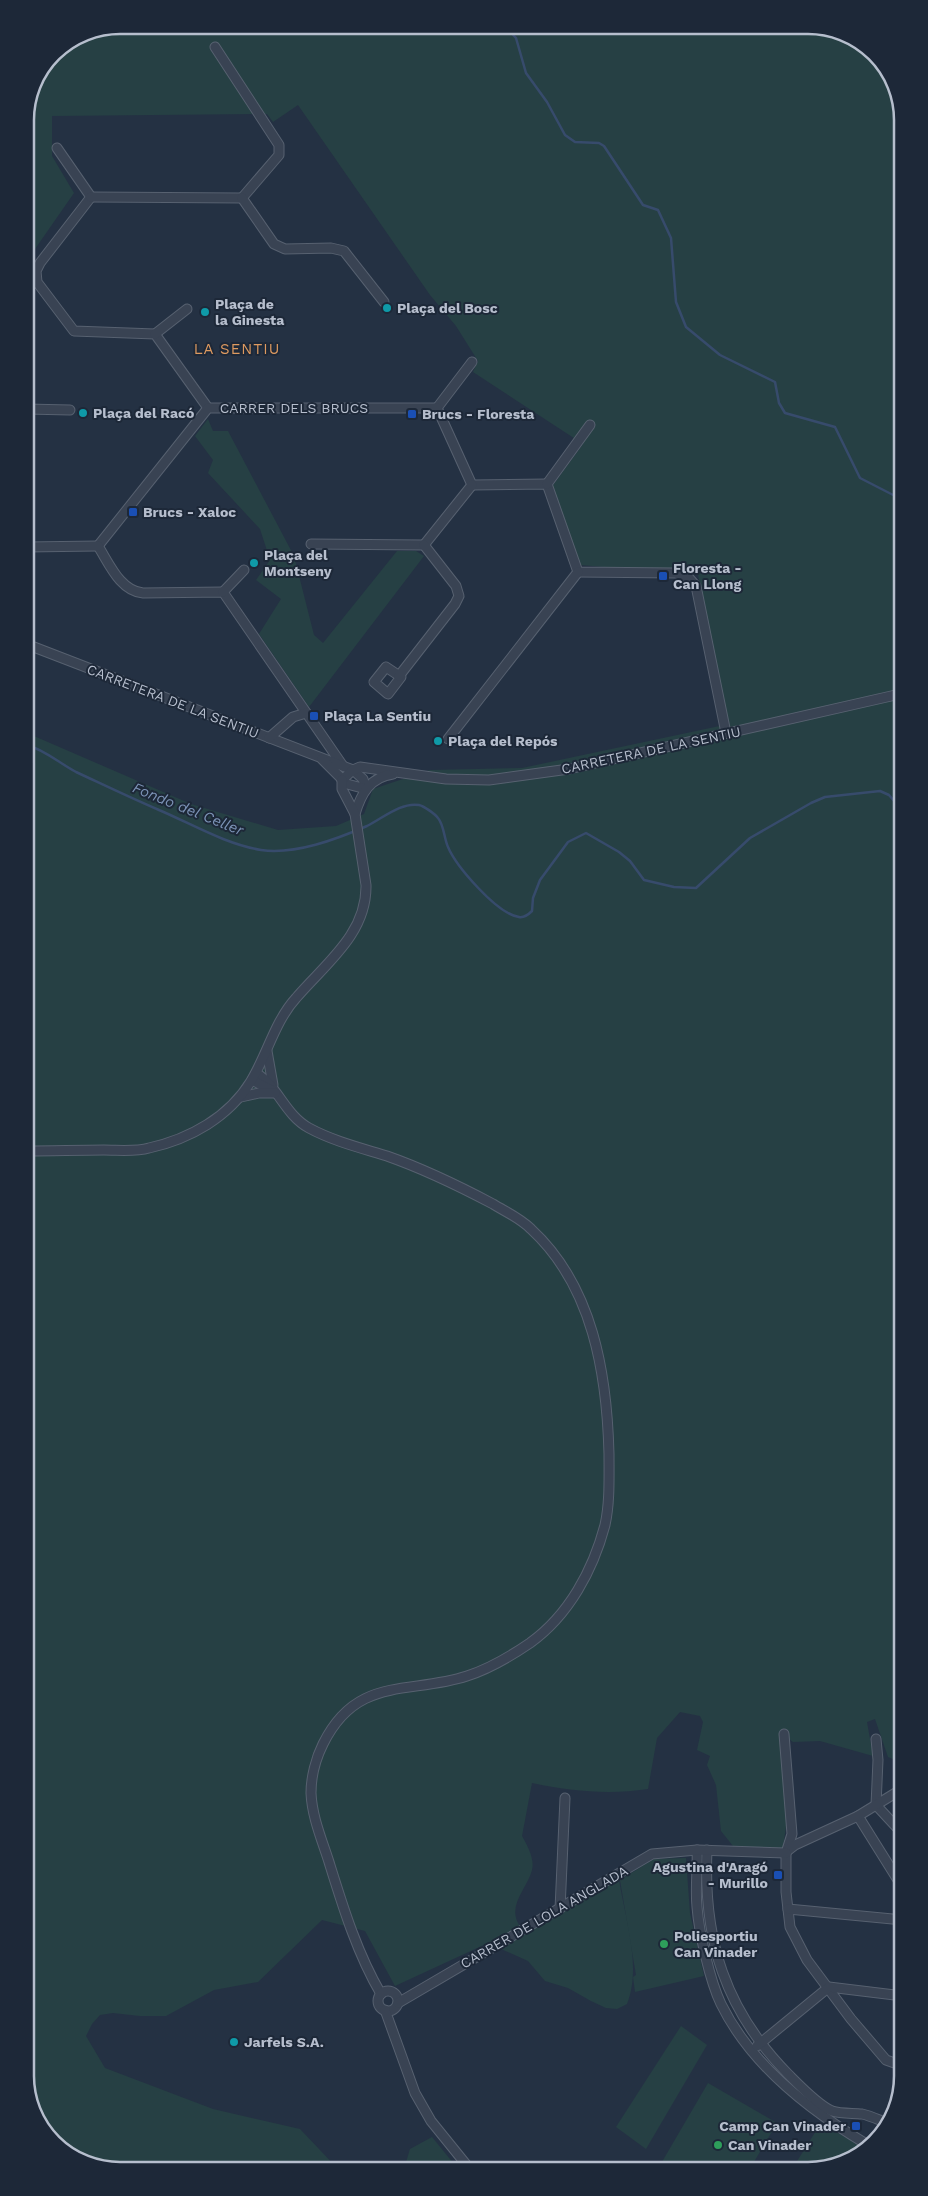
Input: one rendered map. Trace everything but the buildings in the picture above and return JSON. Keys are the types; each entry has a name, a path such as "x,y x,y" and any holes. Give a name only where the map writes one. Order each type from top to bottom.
{"street":[{"path":"215,47 279,145 279,155 242,198"},
{"path":"57,148 91,196"},
{"path":"91,196 242,198"},
{"path":"91,196 36,270 37,282 74,331 154,334 187,309"},
{"path":"242,198 274,244 285,249 331,248 344,251 384,302"},
{"path":"154,334 208,408"},
{"path":"472,362 437,408 472,485"},
{"name":"CARRER DELS BRUCS","path":"98,546 208,408 437,408"},
{"path":"34,409 70,410"},
{"path":"547,484 590,425"},
{"path":"472,485 547,484"},
{"path":"547,484 578,572"},
{"path":"424,545 472,485"},
{"path":"311,544 424,545"},
{"path":"399,676 459,596 456,586 424,545"},
{"path":"34,547 98,546 122,582 131,590 142,593 223,592 244,570"},
{"path":"578,572 675,572 688,577 696,586 726,734"},
{"path":"448,739 578,572"},
{"path":"223,592 343,766"},
{"name":"CARRETERA DE LA SENTIU","path":"34,647 343,766 446,779 489,780 569,769 894,695"},
{"path":"293,717 295,698"},
{"path":"269,738 293,717 306,713"},
{"path":"334,752 355,769 363,779 366,788"},
{"path":"320,757 342,780 353,787 366,788"},
{"path":"34,1151 148,1149 200,1129 217,1120 241,1096 254,1076 294,999 335,957 361,918 367,896 360,847 355,818 342,789 342,780 355,769"},
{"path":"355,818 359,799 366,788 381,777 399,773"},
{"path":"267,1051 275,1093"},
{"path":"254,1076 267,1080 295,1119 304,1126 325,1136 402,1162 461,1186 529,1227 559,1260 572,1283 594,1341 606,1393 610,1487 605,1525 585,1580 568,1604 533,1641 469,1676 383,1691 359,1701 338,1719 323,1744 313,1772 311,1794 315,1818 359,1949 381,1994 378,2004 385,2010 415,2093 431,2120 465,2162"},
{"path":"241,1096 275,1093"},
{"path":"784,1734 792,1834 786,1853 790,1927 807,1960 851,2019 886,2060 894,2063"},
{"path":"876,1739 878,1760 876,1804 894,1824"},
{"path":"786,1853 795,1844 858,1816 894,1794"},
{"path":"560,1908 566,1798"},
{"path":"858,1816 894,1875"},
{"path":"702,1850 709,1926 718,1962 728,1991 750,2030 802,2088 832,2111 863,2114 882,2121"},
{"path":"702,1850 697,1907 706,1954 721,2003 752,2051 771,2072 826,2121 863,2142"},
{"name":"CARRER DE LOLA ANGLADA","path":"398,2003 652,1854 702,1850 786,1853"},
{"path":"788,1909 894,1919"},
{"path":"752,2051 829,1987 894,1995"},
{"path":"381,1994 386,1991 393,1992 397,1996 398,2003 392,2010 385,2010"}],"green space":[{"path":"109,34 814,34 836,38 861,52 880,72 893,103 894,1760 888,1757 875,1719 867,1722 873,1756 820,1741 793,1742 779,1732 787,1819 783,1848 737,1851 721,1831 716,1785 707,1765 710,1756 697,1750 703,1722 700,1716 680,1712 657,1738 648,1789 618,1792 590,1791 532,1783 522,1836 530,1852 533,1866 530,1877 519,1897 515,1911 516,1918 519,1925 567,1908 619,1880 631,1942 633,1974 627,2004 617,2009 606,2008 568,1988 545,1981 528,1961 488,1943 395,1986 365,1931 322,1920 258,1982 214,1990 166,2016 113,2013 100,2015 92,2024 86,2036 105,2068 213,2109 300,2129 331,2162 103,2161 77,2151 59,2137 48,2124 38,2104 34,2087 34,736 191,804 278,830 336,826 364,814 373,789 430,770 522,768 729,724 698,575 580,565 551,488 583,444 473,372 478,361 456,326 430,295 298,105 273,122 267,114 52,116 52,156 74,193 34,250 34,114 37,98 43,82 52,67 63,55 77,45 92,38"},
{"path":"208,419 213,431 228,431 294,556 314,635 323,643 397,551 416,551 424,556 309,707 259,634 281,599 256,580 270,560 260,529 208,473 213,460 195,436"},
{"name":"Poliesportiu Can Vinader","path":"686,1858 690,1913 704,1976 635,1992 633,1977 636,1975 620,1880 654,1859"},
{"path":"681,2026 707,2045 646,2149 616,2127"},
{"name":"Can Vinader","path":"708,2083 777,2123 754,2162 662,2162"},
{"path":"821,2123 859,2146 836,2158 819,2162 797,2162"},
{"path":"432,2137 452,2162 406,2162 410,2149"}],"waterway":[{"path":"512,34 516,38 526,73 547,102 565,135 575,142 599,143 604,146 643,205 658,210 671,238 676,302 686,327 720,355 775,382 779,403 785,413 835,427 860,478 894,495"},
{"name":"Fondo del Celler","path":"34,747 76,772 209,833 261,850 288,850 316,845 367,826 399,808 419,805 429,810 438,818 442,824 452,855 478,888 489,899 510,914 521,917 526,916 532,911 533,898 540,880 568,842 586,833 619,852 630,861 644,880 674,887 696,888 750,838 811,803 825,797 880,791 889,795 894,801"}],"place":[{"name":"Plaça del Bosc","path":"387,308"},
{"name":"Plaça de la Ginesta","path":"205,312"},
{"name":"Plaça del Racó","path":"83,413"},
{"name":"Brucs - Floresta","path":"412,414"},
{"name":"Brucs - Xaloc","path":"133,512"},
{"name":"Plaça del Montseny","path":"254,563"},
{"name":"Floresta - Can Llong","path":"663,576"},
{"name":"Plaça La Sentiu","path":"314,716"},
{"name":"Plaça del Repós","path":"438,741"},
{"name":"Agustina d'Aragó - Murillo","path":"778,1875"},
{"name":"Poliesportiu Can Vinader","path":"664,1944"},
{"name":"Jarfels S.A.","path":"234,2042"},
{"name":"Camp Can Vinader","path":"856,2126"},
{"name":"Can Vinader","path":"718,2145"}],"district":[{"name":"LA SENTIU","path":"237,349"}]}
